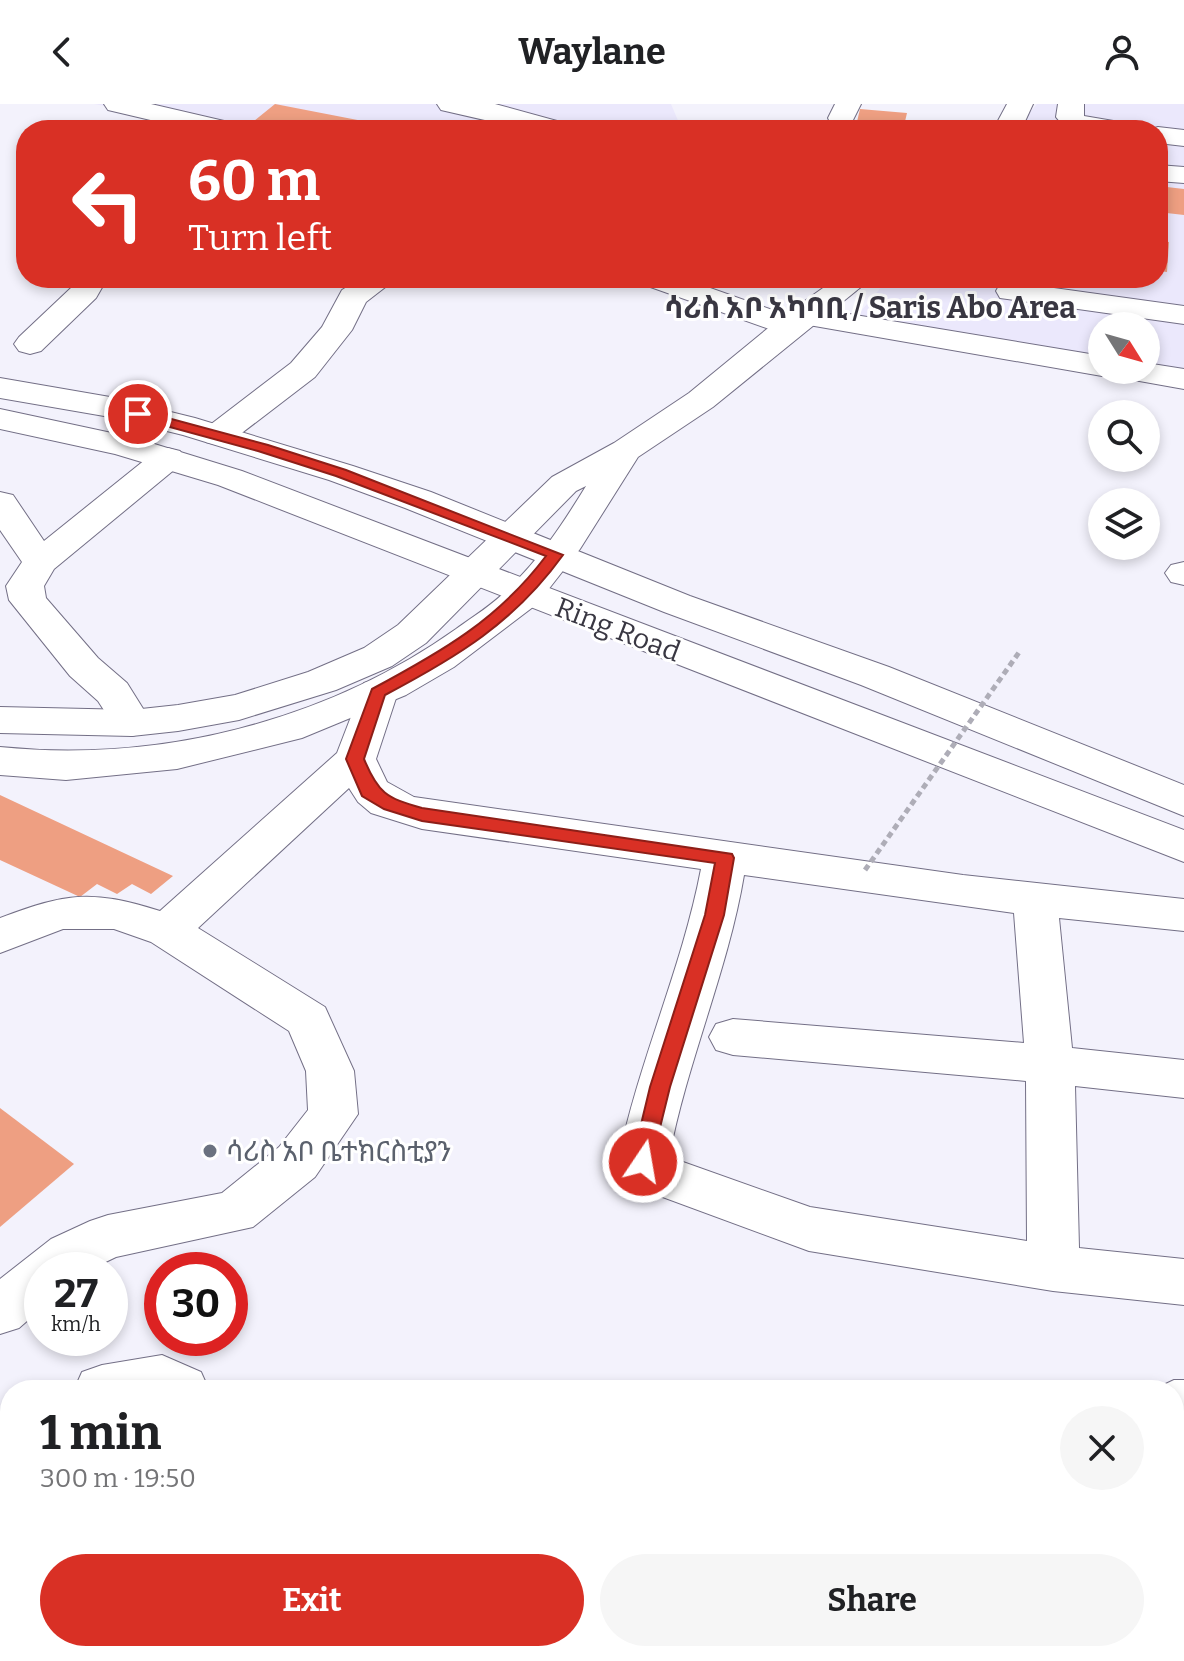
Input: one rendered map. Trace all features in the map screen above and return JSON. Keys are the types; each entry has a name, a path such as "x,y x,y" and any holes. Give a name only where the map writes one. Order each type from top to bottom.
{"main road":[{"path":"117,104 185,120"},
{"path":"450,104 522,120"},
{"path":"30,344 87,288"},
{"path":"218,435 303,370 336,330 353,297 367,288"},
{"path":"686,288 798,322 1088,364"},
{"path":"0,720 132,723 239,707 322,681 378,657 412,634 564,484 626,450 701,400 844,288"},
{"path":"1007,351 1012,288"},
{"path":"1034,288 1184,315"},
{"path":"1160,375 1184,379"},
{"name":"Ring Road","path":"0,388 110,407 218,435 418,500 506,538 677,604 875,676 1184,801"},
{"name":"Ring Road","path":"3,425 123,445 306,506 1184,847"},
{"path":"0,761 64,767 200,750 309,720 378,692 453,652 526,593 598,496 626,450"},
{"path":"132,723 113,692 84,667 28,600 25,586 40,562 168,458"},
{"path":"0,503 40,562"},
{"path":"167,930 355,759 378,692"},
{"path":"355,759 369,791 391,805 422,814 725,858 1184,915"},
{"path":"725,858 721,892 702,960 652,1116 643,1162 648,1170 809,1229 1053,1268 1184,1282"},
{"path":"1035,898 1050,1064 1053,1268"},
{"path":"0,936 59,913 115,913 167,930 308,1020 330,1071 333,1114 297,1162 235,1212 108,1237 76,1252"},
{"path":"733,1037 1050,1064 1184,1079"},
{"path":"0,1311 24,1291"}],"path":[{"path":"865,870 1020,651"}],"shaded area":[{"path":"94,104 671,104 678,120 179,120"},
{"path":"1037,104 1184,104 1184,384 1160,380 1160,312 1088,312 1088,369 844,331 881,288 1168,288 1168,120 1023,120"}],"building":[{"path":"275,104 358,120 255,120"},
{"path":"860,109 907,113 905,120 857,120"},
{"path":"1168,187 1184,189 1184,215 1168,213"},
{"path":"0,795 173,876 151,894 132,884 117,894 97,884 80,897 0,860"},
{"path":"0,1108 74,1164 0,1227"}],"place":[{"name":"ሳሪስ አቦ ቤተክርስቲያን","path":"210,1151"}],"district":[{"name":"ሳሪስ አቦ አካባቢ / Saris Abo Area","path":"870,308"}],"route":[{"path":"138,414 195,428 341,473 555,555 526,593 453,652 378,692 355,759 369,791 391,805 422,814 725,858 715,915 660,1087 643,1162"}]}
